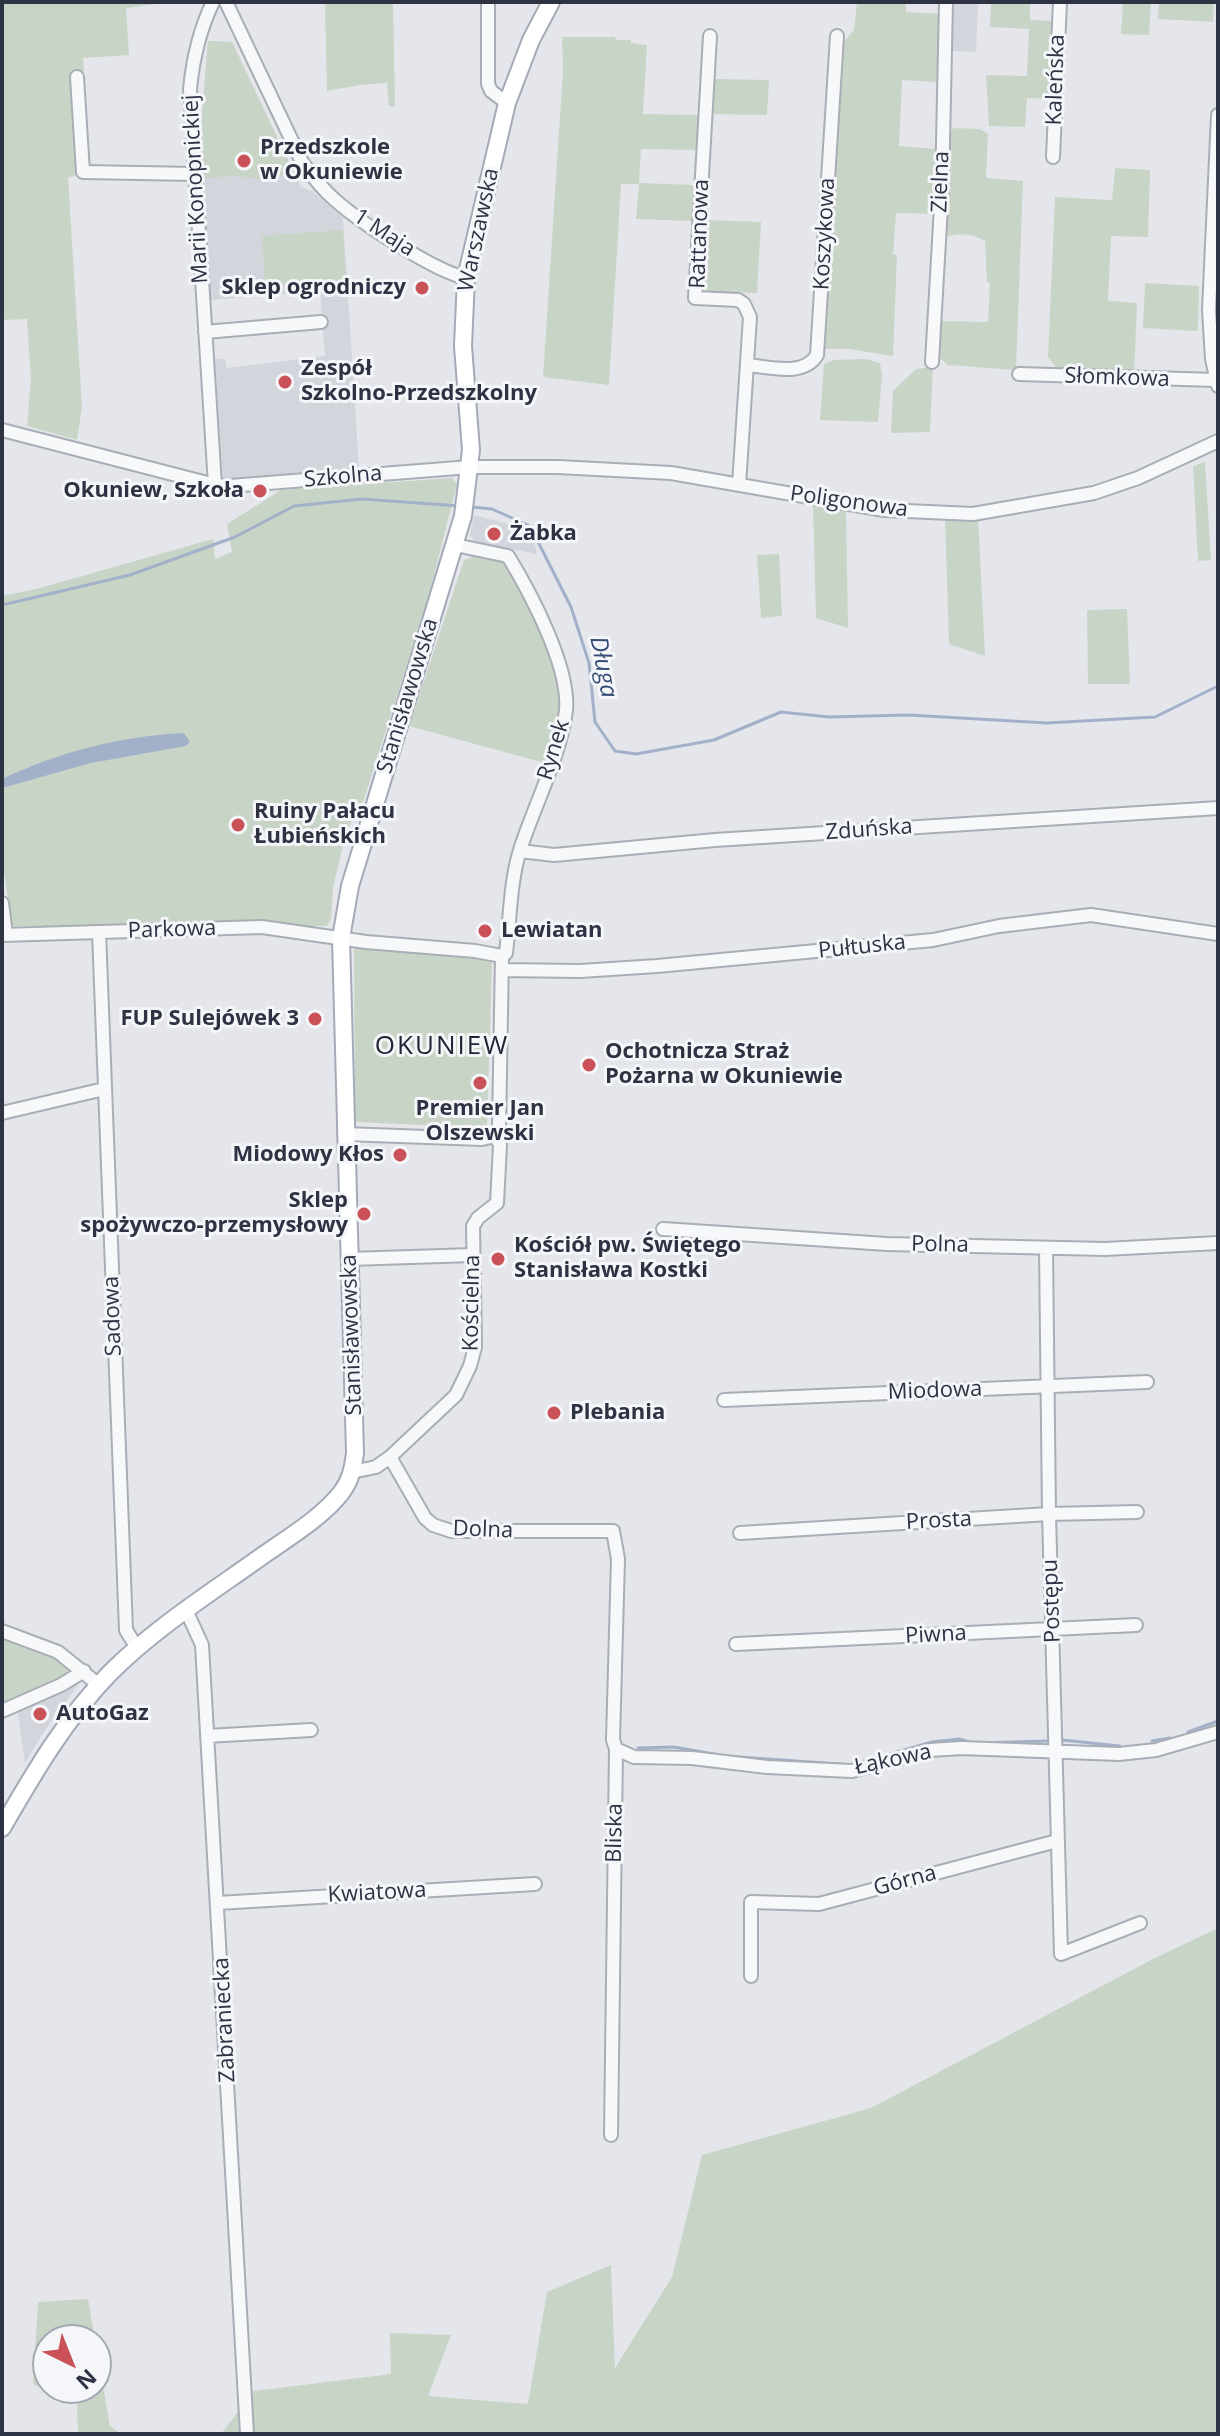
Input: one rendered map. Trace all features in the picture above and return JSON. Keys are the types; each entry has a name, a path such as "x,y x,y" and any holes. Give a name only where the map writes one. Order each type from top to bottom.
{"main road":[{"name":"Warszawska","path":"463,516 470,467 463,346 466,278 507,103 531,40 551,2"},
{"name":"Stanisławowska","path":"2,1828 54,1740 99,1685 137,1648 334,1502 352,1472 355,1453 341,938 350,886 463,516"}],"street":[{"name":"Marii Konopnickiej","path":"213,2 201,27 190,89 215,485"},
{"name":"1 Maja","path":"226,2 302,162 317,182 336,201 389,238 448,274 466,278"},
{"path":"488,2 488,84 491,91 507,103"},
{"name":"Zielna","path":"932,362 946,87 946,2"},
{"name":"Kaleńska","path":"1053,157 1060,2"},
{"name":"Rattanowa","path":"710,36 695,298 738,300 744,304 750,317 739,485"},
{"name":"Koszykowa","path":"747,365 799,369 812,363 817,355 837,36"},
{"path":"77,77 83,172 194,174"},
{"path":"1217,383 1209,310 1218,115"},
{"path":"205,332 321,322"},
{"name":"Słomkowa","path":"1019,374 1217,383"},
{"name":"Szkolna","path":"2,430 215,485 470,467"},
{"name":"Poligonowa","path":"470,467 622,469 671,473 884,510 973,514 1094,493 1138,478 1218,441"},
{"name":"Rynek","path":"455,545 508,556 548,635 564,684 566,710 520,851 502,963 499,1128 496,1136"},
{"name":"Zduńska","path":"520,851 554,855 715,840 1218,808"},
{"path":"2,903 4,935"},
{"name":"Pułtuska","path":"502,963 580,971 718,961 933,940 999,926 1091,915 1218,934"},
{"name":"Parkowa","path":"4,935 262,927 341,938"},
{"name":"Sadowa","path":"99,932 126,1630 137,1648"},
{"path":"341,938 475,951 502,963"},
{"path":"2,1113 104,1089"},
{"path":"344,1134 482,1139 496,1136"},
{"name":"Kościelna","path":"352,1472 376,1467 390,1457 456,1395 470,1366 475,1347 475,1221 497,1203 500,1145 496,1136"},
{"name":"Polna","path":"663,1229 887,1244 1046,1248 1218,1243"},
{"name":"Postępu","path":"1046,1248 1049,1514 1061,1954 1140,1923"},
{"path":"349,1259 473,1255"},
{"name":"Miodowa","path":"724,1400 1147,1382"},
{"name":"Dolna","path":"390,1457 425,1518 433,1525 451,1531 613,1531"},
{"name":"Prosta","path":"740,1533 1049,1514 1137,1512"},
{"name":"Bliska","path":"611,2135 616,1749 613,1740 618,1559 613,1531"},
{"name":"Zabraniecka","path":"186,1610 202,1645 247,2434"},
{"name":"Piwna","path":"736,1644 1136,1625"},
{"path":"2,1631 48,1647 99,1685"},
{"path":"2,1711 61,1685 84,1671"},
{"path":"207,1736 311,1730"},
{"name":"Łąkowa","path":"616,1749 634,1757 692,1758 767,1767 852,1771 930,1750 962,1748 1119,1754 1156,1750 1218,1732"},
{"name":"Górna","path":"751,1976 751,1902 819,1904 1057,1841"},
{"name":"Kwiatowa","path":"218,1903 535,1884"}],"shaded area":[{"path":"952,2 978,2 976,52 949,51"},
{"path":"208,41 232,42 301,187 312,191 343,218 359,469 223,478 215,359 225,359 227,368 325,356 320,291 210,300 199,152"},
{"path":"474,515 523,528 534,541 537,554 474,541 470,535"},
{"path":"77,1682 78,1685 25,1763 17,1708"}],"green space":[{"path":"2,2 171,2 126,8 129,55 83,58 84,71 72,72 77,176 68,177 82,407 77,440 27,426 31,379 27,319 2,320"},
{"path":"325,2 393,2 395,106 389,106 387,83 327,91"},
{"path":"857,2 906,2 906,12 942,14 938,82 902,80 899,146 936,149 932,214 896,213 893,356 849,349 825,349 843,43 854,30"},
{"path":"991,2 1030,2 1030,20 1055,21 1052,99 1027,98 1025,127 989,126 986,75 1027,76 1029,29 990,27"},
{"path":"1123,2 1151,2 1149,35 1121,34"},
{"path":"1159,2 1214,2 1213,22 1158,19"},
{"path":"562,37 615,37 616,40 647,45 643,114 698,115 696,150 641,149 639,183 694,185 692,221 636,219 639,184 621,184 609,385 543,377 563,71"},
{"path":"208,41 232,42 293,171 267,181 238,176 201,178 199,152"},
{"path":"714,79 769,80 767,115 712,114"},
{"path":"954,128 980,129 988,134 986,178 1023,181 1016,370 948,365 938,357 940,321 988,322 990,283 987,282 985,241 964,234 943,239 949,132"},
{"path":"1115,168 1150,170 1148,237 1111,236 1108,301 1137,303 1134,375 1058,370 1048,357 1055,197 1112,200"},
{"path":"706,220 761,222 757,293 707,292 702,287"},
{"path":"343,230 346,280 265,286 262,236"},
{"path":"1145,283 1199,286 1198,331 1143,328"},
{"path":"866,359 880,363 882,375 878,422 820,420 824,364 834,360"},
{"path":"933,367 930,432 891,433 893,391 916,369"},
{"path":"1205,462 1211,560 1198,561 1193,466"},
{"path":"452,478 457,484 428,599 364,799 346,832 333,888 331,919 327,926 12,926 2,858 2,596 213,539 215,559 232,552 227,524 281,490"},
{"path":"813,502 846,509 848,628 816,618"},
{"path":"978,517 985,656 949,644 945,519"},
{"path":"471,553 500,558 523,595 551,657 559,700 557,726 545,763 409,726 464,560 471,558"},
{"path":"779,554 782,616 761,618 757,555"},
{"path":"1127,609 1130,684 1088,684 1087,610"},
{"path":"354,945 492,961 487,1128 355,1122"},
{"path":"2,1639 54,1659 68,1669 65,1677 2,1706"},
{"path":"1218,1928 1218,2434 221,2434 254,2391 391,2374 390,2333 451,2335 428,2396 528,2404 547,2292 611,2265 615,2368 672,2277 702,2155 871,2108 1153,1959"},
{"path":"88,2299 92,2324 37,2324 38,2302"},
{"path":"77,2404 106,2404 110,2426 121,2434 78,2434"}],"water":[{"path":"184,733 190,742 186,746 91,763 2,788 2,779 68,753 137,738"}],"waterway":[{"name":"Długa","path":"2,605 130,575 235,537 294,506 362,499 460,506"},
{"name":"Długa","path":"471,507 492,509 530,526 571,607 589,663 595,722 615,751 636,754 714,740 781,712 829,717 909,715 1047,723 1155,717 1218,686"},
{"path":"1188,1732 1218,1721"},
{"path":"1152,1741 1170,1738"},
{"path":"883,1756 932,1742 959,1739 973,1743 1048,1741"},
{"path":"1062,1740 1120,1746"},
{"path":"638,1748 674,1747 725,1756 853,1765"}],"place":[{"name":"Przedszkole w Okuniewie","path":"244,161"},
{"name":"Sklep ogrodniczy","path":"422,288"},
{"name":"Zespół Szkolno-Przedszkolny","path":"285,382"},
{"name":"Okuniew, Szkoła","path":"260,491"},
{"name":"Żabka","path":"494,534"},
{"name":"Ruiny Pałacu Łubieńskich","path":"238,825"},
{"name":"Lewiatan","path":"485,931"},
{"name":"FUP Sulejówek 3","path":"315,1019"},
{"name":"Ochotnicza Straż Pożarna w Okuniewie","path":"589,1065"},
{"name":"Premier Jan Olszewski","path":"480,1083"},
{"name":"Miodowy Kłos","path":"400,1155"},
{"name":"Sklep spożywczo-przemysłowy","path":"364,1214"},
{"name":"Kościół pw. Świętego Stanisława Kostki","path":"498,1259"},
{"name":"Plebania","path":"554,1413"},
{"name":"AutoGaz","path":"40,1714"}],"district":[{"name":"OKUNIEW","path":"442,1047"}]}
